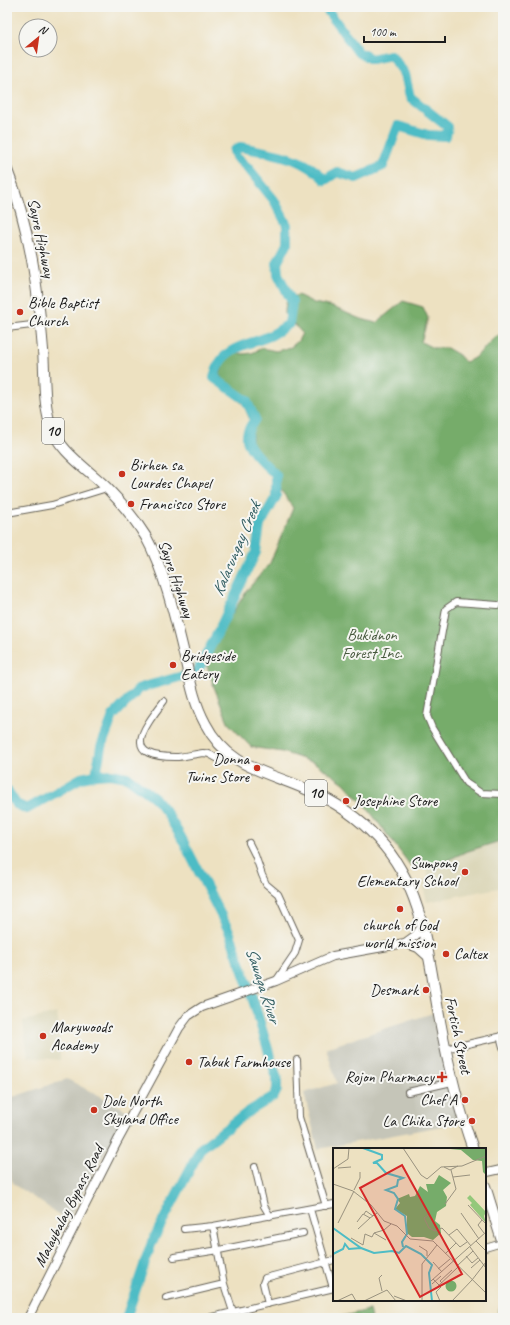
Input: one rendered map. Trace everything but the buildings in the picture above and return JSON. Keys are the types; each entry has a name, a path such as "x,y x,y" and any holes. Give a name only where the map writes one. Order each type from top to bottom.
{"highway":[{"name":"Sayre Highway","path":"7,170 18,199 28,238 40,324 45,396 52,430 65,448 107,488 134,518 148,542 160,569 198,710 208,730 222,749 235,759 255,770 320,796 354,816 383,844 403,871 416,900 423,925"},
{"name":"Fortich Street","path":"423,925 452,1082 473,1148"},
{"path":"486,1189 500,1227 503,1243"}],"main road":[{"path":"423,925 416,935 406,943 418,948 428,958"},
{"name":"Malaybalay Bypass Road","path":"28,1318 117,1142 179,1028 188,1016 197,1010 272,982 333,956 406,943"}],"street":[{"path":"7,328 40,324"},
{"path":"7,513 52,505 107,488"},
{"path":"498,605 456,602 446,609 427,716 432,728 466,784 481,794 503,794"},
{"path":"164,700 149,722 140,742 140,745 144,751 155,755 170,756 205,753 222,762 235,759"},
{"path":"249,843 266,884 278,894 299,940 294,953 272,982"},
{"path":"445,1049 502,1036 503,1047"},
{"path":"298,1060 299,1117 326,1206"},
{"path":"408,1092 452,1082"},
{"path":"255,1167 264,1206 270,1216"},
{"path":"486,1173 503,1169"},
{"path":"184,1229 213,1226 333,1204"},
{"path":"208,1318 234,1315 268,1304 333,1288 310,1209"},
{"path":"213,1226 219,1250 224,1284 234,1315"},
{"path":"174,1257 219,1250 303,1233"},
{"path":"486,1248 503,1243"},
{"path":"268,1304 263,1283 265,1278 333,1260"},
{"path":"166,1298 224,1284"}],"shaded area":[{"name":"Sumpong Elementary School","path":"503,839 503,887 427,902 422,881 429,879 425,865"},
{"name":"Marywoods Academy","path":"57,1013 60,1035 60,1060 28,1057 23,1021"},
{"path":"433,1013 458,1123 318,1149 304,1093 337,1083 326,1048"},
{"path":"67,1079 128,1111 68,1220 13,1184 7,1164 7,1099"}],"green space":[{"name":"Bukidnon Forest Inc.","path":"298,295 314,303 333,307 358,318 376,323 403,301 423,307 428,318 421,342 433,348 447,348 459,355 465,362 476,356 498,335 503,334 503,840 465,852 433,867 424,868 410,865 368,809 344,783 315,763 282,752 251,747 229,724 204,657 248,589 270,563 293,508 262,461 252,442 252,425 244,405 230,392 220,375 225,359 233,351 243,354 252,353 262,348 276,351 291,347 298,341 302,333 285,314 285,306 289,299"},
{"path":"503,1300 503,1318 496,1318 502,1301"},
{"path":"369,1310 371,1318 335,1318"}],"waterway":[{"name":"Kalasungay Creek","path":"96,775 101,747 113,716 140,688 197,672 256,552 260,525 276,497 276,475 253,452 247,441 248,432 255,419 246,400 214,378 221,360 227,354 241,346 270,336 289,324 292,302 278,274 277,263 287,244 287,225 274,200 248,168 236,157 234,151 240,147 286,157 307,166 317,172 325,180 337,172 356,178 383,166 398,126 428,135 446,136 448,127 410,97 405,74 391,55 371,59 358,52 325,7"},
{"name":"Sawaga River","path":"7,790 16,804 27,809 81,778 111,774 127,777 154,797 166,812 181,837 229,931 254,1003 277,1079 277,1090 274,1096 248,1112 201,1148 152,1242 126,1318"}],"place":[{"name":"Bible Baptist Church","path":"20,312"},
{"name":"Birhen sa Lourdes Chapel","path":"122,474"},
{"name":"Francisco Store","path":"131,504"},
{"name":"Bridgeside Eatery","path":"173,665"},
{"name":"Donna Twins Store","path":"257,768"},
{"name":"Josephine Store","path":"346,801"},
{"name":"Sumpong Elementary School","path":"465,872"},
{"name":"church of God world mission","path":"400,909"},
{"name":"Caltex","path":"446,954"},
{"name":"Desmark","path":"426,990"},
{"name":"Marywoods Academy","path":"43,1036"},
{"name":"Tabuk Farmhouse","path":"189,1062"},
{"name":"Rojon Pharmacy","path":"442,1077"},
{"name":"Chef A","path":"465,1100"},
{"name":"Dole North Skyland Office","path":"94,1110"},
{"name":"La Chika Store","path":"472,1121"}]}
